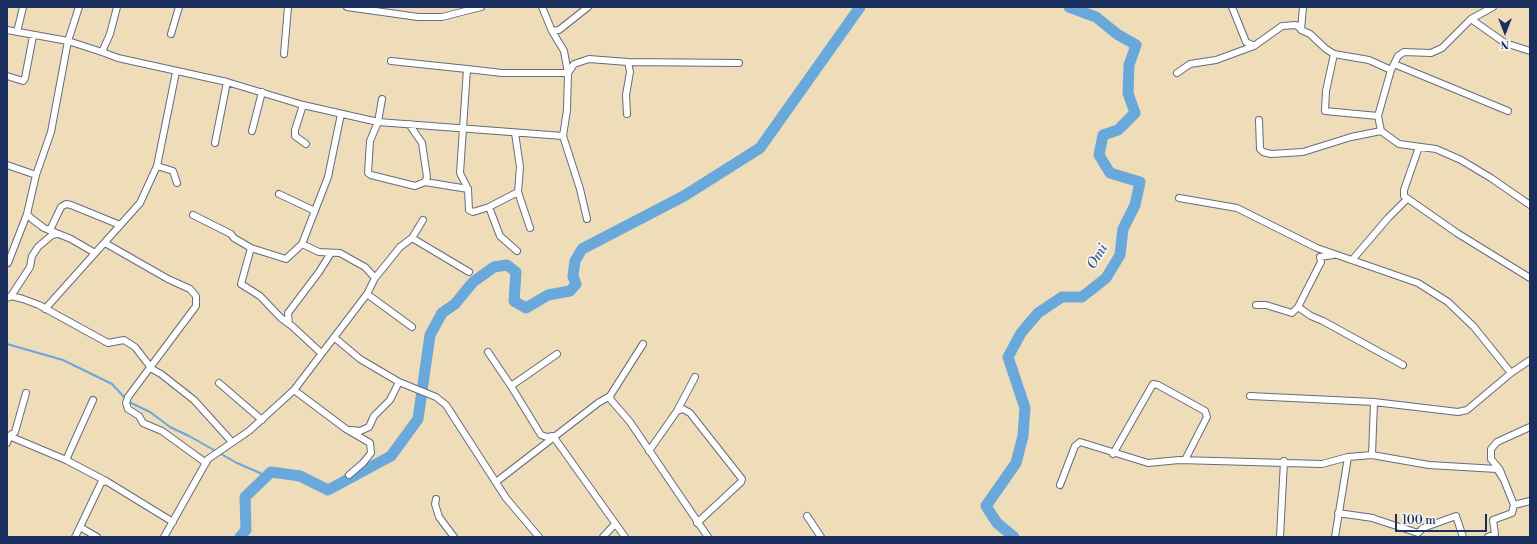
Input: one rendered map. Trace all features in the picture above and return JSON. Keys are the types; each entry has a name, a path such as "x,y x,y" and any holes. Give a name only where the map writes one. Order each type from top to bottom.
{"street":[{"path":"17,32 23,7"},
{"path":"8,262 27,214 36,175 51,132 68,41 79,7"},
{"path":"102,52 110,34 117,7"},
{"path":"171,34 179,7"},
{"path":"284,54 288,7"},
{"path":"347,7 418,17 442,17 481,7"},
{"path":"542,7 552,31 564,51 568,73 567,110 563,136 580,190 587,219"},
{"path":"552,31 559,30 588,7"},
{"path":"1232,7 1246,42 1254,46"},
{"path":"1300,28 1303,7"},
{"path":"1494,7 1472,19 1442,48 1431,52 1404,52 1398,56 1393,67 1378,116 1381,131 1398,144 1436,149 1460,160 1491,178 1530,205"},
{"path":"1472,19 1506,43 1530,51"},
{"path":"1177,73 1190,64 1216,60 1254,46 1282,26 1296,25 1334,54 1369,60 1393,67 1508,111"},
{"path":"7,30 33,36 68,41 118,58 176,72 227,82 303,105 378,122 563,136"},
{"path":"7,76 23,81 33,36"},
{"path":"1334,54 1326,90 1325,111 1378,116"},
{"path":"568,73 578,61 589,59 628,62 739,63"},
{"path":"391,61 467,68 502,73 568,73"},
{"path":"627,114 626,95 630,72 628,62"},
{"path":"467,68 460,173 468,189 469,210 473,212 518,192"},
{"path":"45,309 140,204 157,166 176,72"},
{"path":"214,143 227,82"},
{"path":"252,131 262,92"},
{"path":"382,99 378,122 370,141 368,173 371,176 415,186 425,182 468,189"},
{"path":"303,105 295,130 295,136 306,144"},
{"path":"192,215 231,234 234,238 251,248 286,259 302,244 328,177 341,114"},
{"path":"1259,120 1260,149 1263,152 1271,154 1303,152 1351,136 1381,131"},
{"path":"410,124 422,143 427,177 425,182"},
{"path":"515,133 520,167 518,192 530,228"},
{"path":"1419,147 1404,190 1404,196 1530,278"},
{"path":"7,165 36,175"},
{"path":"157,166 173,171 177,183"},
{"path":"279,194 315,211"},
{"path":"1179,198 1237,208 1317,248 1353,259 1418,283 1448,302 1474,327 1511,373"},
{"path":"1353,259 1388,218 1407,199"},
{"path":"50,230 61,207 66,204 120,225"},
{"path":"489,206 500,236 517,251"},
{"path":"27,214 32,219 50,230 71,239 95,253"},
{"path":"164,537 208,458 262,420 294,390 367,294 375,278 400,247 412,238 423,220"},
{"path":"57,234 52,235 38,247 32,256 30,267 9,297 23,299 45,309 108,344 124,340 135,347 150,367 194,400 232,442"},
{"path":"412,238 469,272"},
{"path":"105,243 168,279 190,289 196,296 196,306 127,400 128,409 139,416 143,423 162,431 206,463"},
{"path":"302,244 318,252 340,253 365,267 375,278"},
{"path":"251,248 241,284 260,296 281,318 321,353"},
{"path":"289,324 288,313 319,272 331,253"},
{"path":"1256,305 1266,305 1292,313 1298,307 1321,262 1320,256 1327,254 1342,256"},
{"path":"367,294 412,326"},
{"path":"1298,307 1311,316 1323,321 1403,365"},
{"path":"335,338 360,359 399,382 436,397 446,405 506,498 539,537"},
{"path":"496,482 554,436 598,403 610,396 643,344"},
{"path":"488,352 512,386 541,435 547,437 554,436"},
{"path":"512,386 557,354"},
{"path":"1250,396 1374,402 1458,412 1467,410 1511,373 1530,360"},
{"path":"649,451 677,411 695,377"},
{"path":"219,382 262,420"},
{"path":"346,429 360,431 369,428 374,416 390,400 399,382"},
{"path":"1114,454 1153,384 1158,384 1205,411 1207,417 1185,460"},
{"path":"294,390 346,429 370,443 371,452 363,463 348,475"},
{"path":"8,436 15,432 26,394"},
{"path":"610,396 611,400 630,422 697,523 708,537"},
{"path":"66,460 93,400"},
{"path":"1372,455 1374,402"},
{"path":"677,411 683,409 690,413 742,479 741,482 697,523"},
{"path":"1488,537 1496,534 1493,520 1512,513 1514,505 1500,470 1491,459 1491,449 1497,442 1530,427"},
{"path":"7,443 8,436"},
{"path":"8,436 66,460 106,481 173,522"},
{"path":"554,436 625,537"},
{"path":"1060,485 1075,446 1080,442 1114,454 1148,463 1185,460 1233,462 1284,461 1322,464 1348,457 1372,455 1429,465 1497,470 1504,480"},
{"path":"1334,537 1348,457"},
{"path":"1280,537 1284,461"},
{"path":"75,537 101,483 106,481"},
{"path":"436,499 435,504 440,517 454,537"},
{"path":"1514,505 1530,501"},
{"path":"1338,513 1373,518 1418,533 1424,528 1456,516 1463,537"},
{"path":"807,516 821,537"},
{"path":"602,537 615,524"},
{"path":"80,527 97,537"}],"waterway":[{"path":"240,537 246,530 245,497 271,472 300,476 328,490 391,456 418,419 430,335 442,313 455,304 473,282 494,267 507,265 516,272 514,301 526,308 548,295 570,291 576,284 573,276 575,261 582,249 684,196 760,148 860,7"},
{"name":"Omi","path":"1014,537 997,523 986,506 1016,463 1023,436 1025,408 1008,357 1021,333 1038,313 1062,297 1082,297 1106,278 1120,255 1123,229 1135,205 1140,182 1110,173 1099,155 1103,135 1118,130 1135,113 1128,93 1129,65 1136,45 1117,34 1096,17 1069,7"},
{"path":"7,344 63,360 112,384 126,399"},
{"path":"129,402 150,412 170,427 237,463 260,473 264,479"}]}
